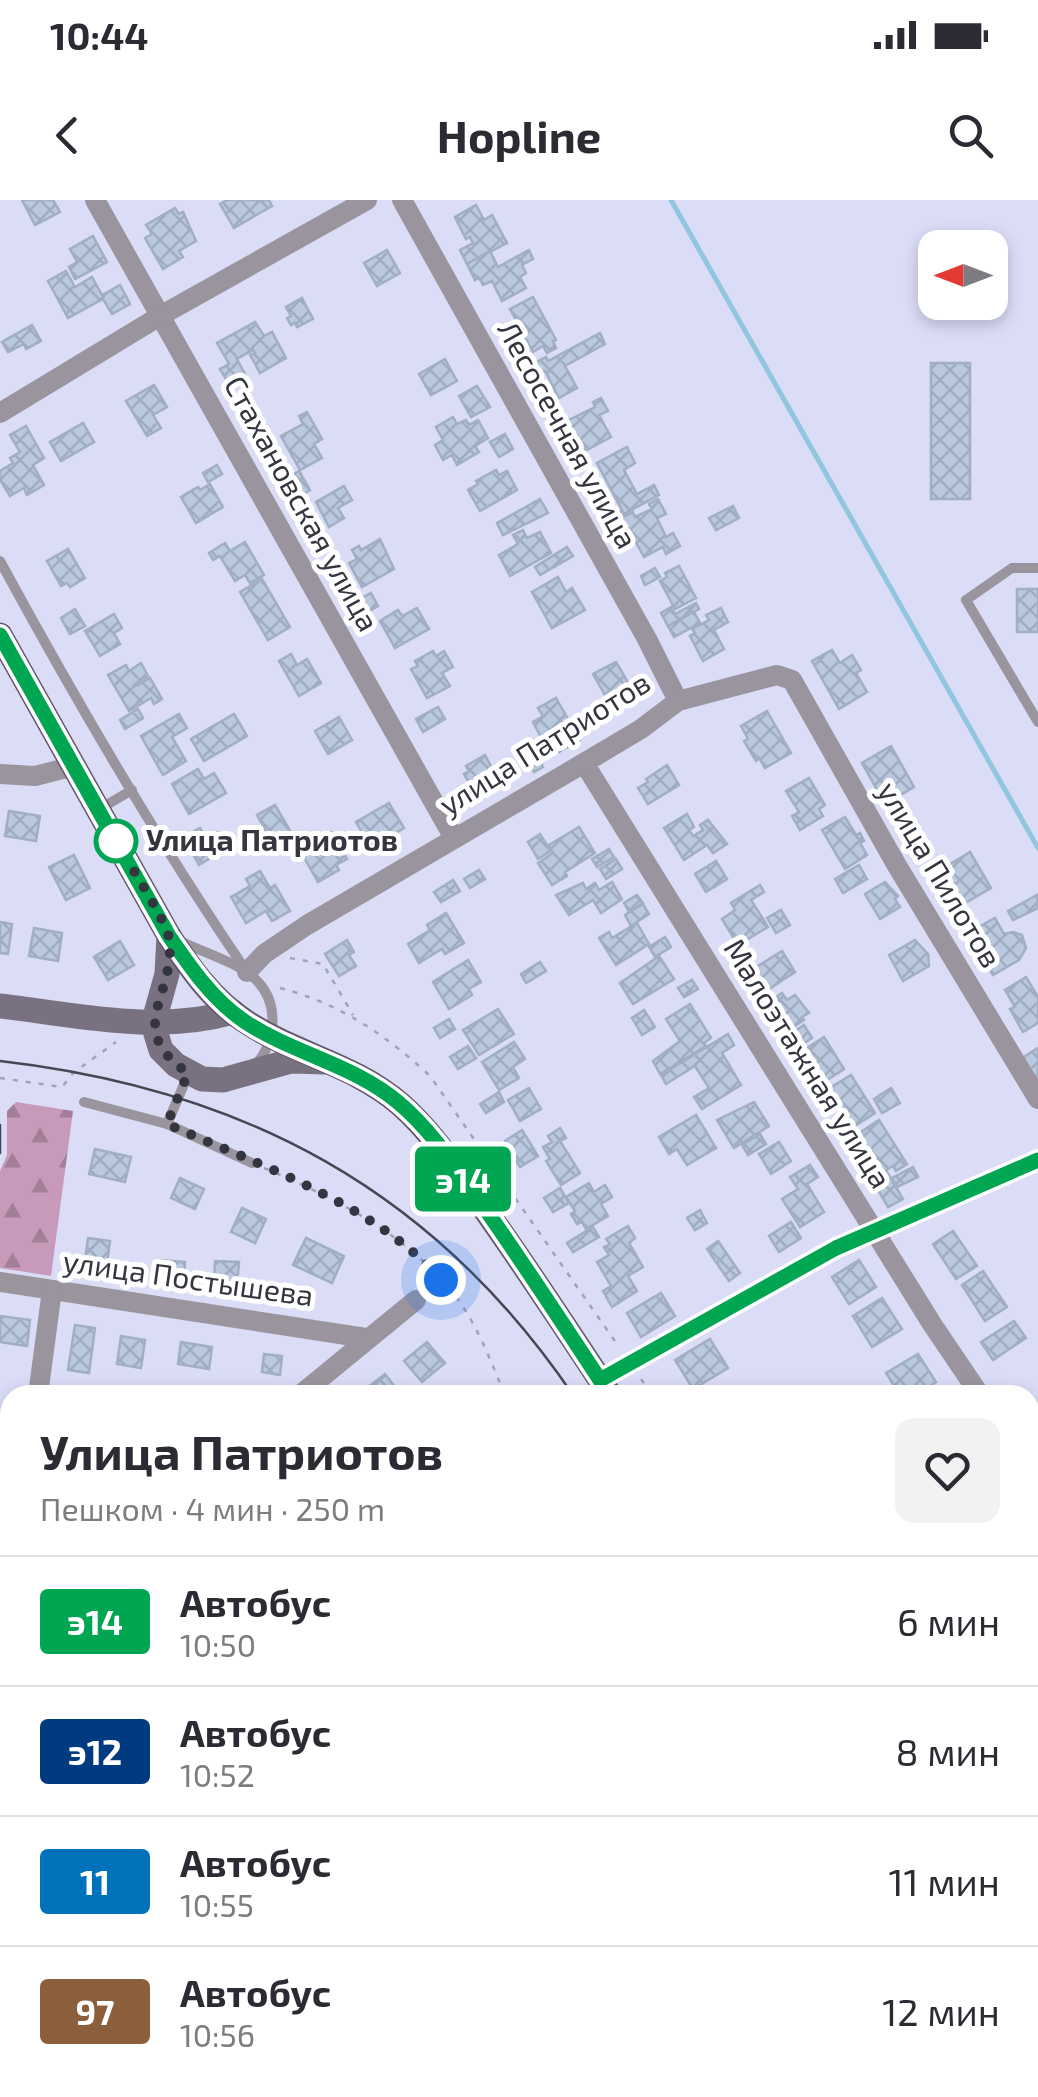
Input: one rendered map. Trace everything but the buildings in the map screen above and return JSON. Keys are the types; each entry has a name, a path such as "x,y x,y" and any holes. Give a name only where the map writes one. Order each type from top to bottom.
{"main road":[{"path":"0,635 169,936 192,970 233,1012 271,1036 367,1080 399,1103 431,1135 512,1247 603,1385"},
{"path":"169,936 167,974 153,1024 162,1050 188,1073 202,1079 223,1080 291,1061 333,1062"},
{"path":"0,1006 153,1024 205,1020 233,1012"}],"street":[{"name":"Стахановская улица","path":"95,200 454,838"},
{"path":"0,412 366,200"},
{"name":"Лесосечная улица","path":"402,200 678,701"},
{"name":"улица Патриотов","path":"247,972 264,954 584,764 678,701 768,676 792,680"},
{"name":"улица Пилотов","path":"792,680 896,864 1038,1099"},
{"name":"Малоэтажная улица","path":"584,764 973,1385"},
{"path":"0,774 34,776 74,766"},
{"path":"610,1385 875,1229 1038,1160"},
{"name":"улица Постышева","path":"0,1282 366,1338"},
{"path":"39,1385 52,1290"},
{"path":"312,1385 416,1300"}],"lane":[{"path":"0,560 174,863 247,972"},
{"path":"1038,568 1012,568 966,600 1038,722"},
{"path":"98,810 132,790"},
{"path":"169,936 247,972 264,984 274,1012 271,1036 263,1057 245,1076"},
{"path":"167,1124 188,1073"},
{"path":"84,1102 167,1124 252,1163"}],"path":[{"path":"264,954 323,964 354,1017"},
{"path":"0,1078 62,1087 73,1073 123,1038"},
{"path":"252,1163 320,1192 425,1261 458,1299 501,1385"},
{"path":"416,1300 441,1296 458,1299"}],"green space":[{"path":"16,1102 73,1111 51,1276 0,1268 0,1171 7,1155 7,1111"}],"waterway":[{"path":"671,200 1038,848"}],"tram line":[{"path":"0,1061 89,1075 173,1096 252,1125 326,1162 395,1207 459,1260 518,1323 565,1385"},
{"path":"0,1125 0,1153"}],"bus line":[{"name":"э14","path":"0,635 169,936 192,970 218,1000 244,1021 367,1080 399,1103 431,1135 512,1247 600,1380 836,1248 1038,1160"}],"place":[{"name":"Улица Патриотов","path":"116,841"}],"route":[{"path":"116,841 169,936 167,974 153,1024 162,1050 188,1073 167,1124 320,1192 402,1244 425,1261 441,1280"}]}
